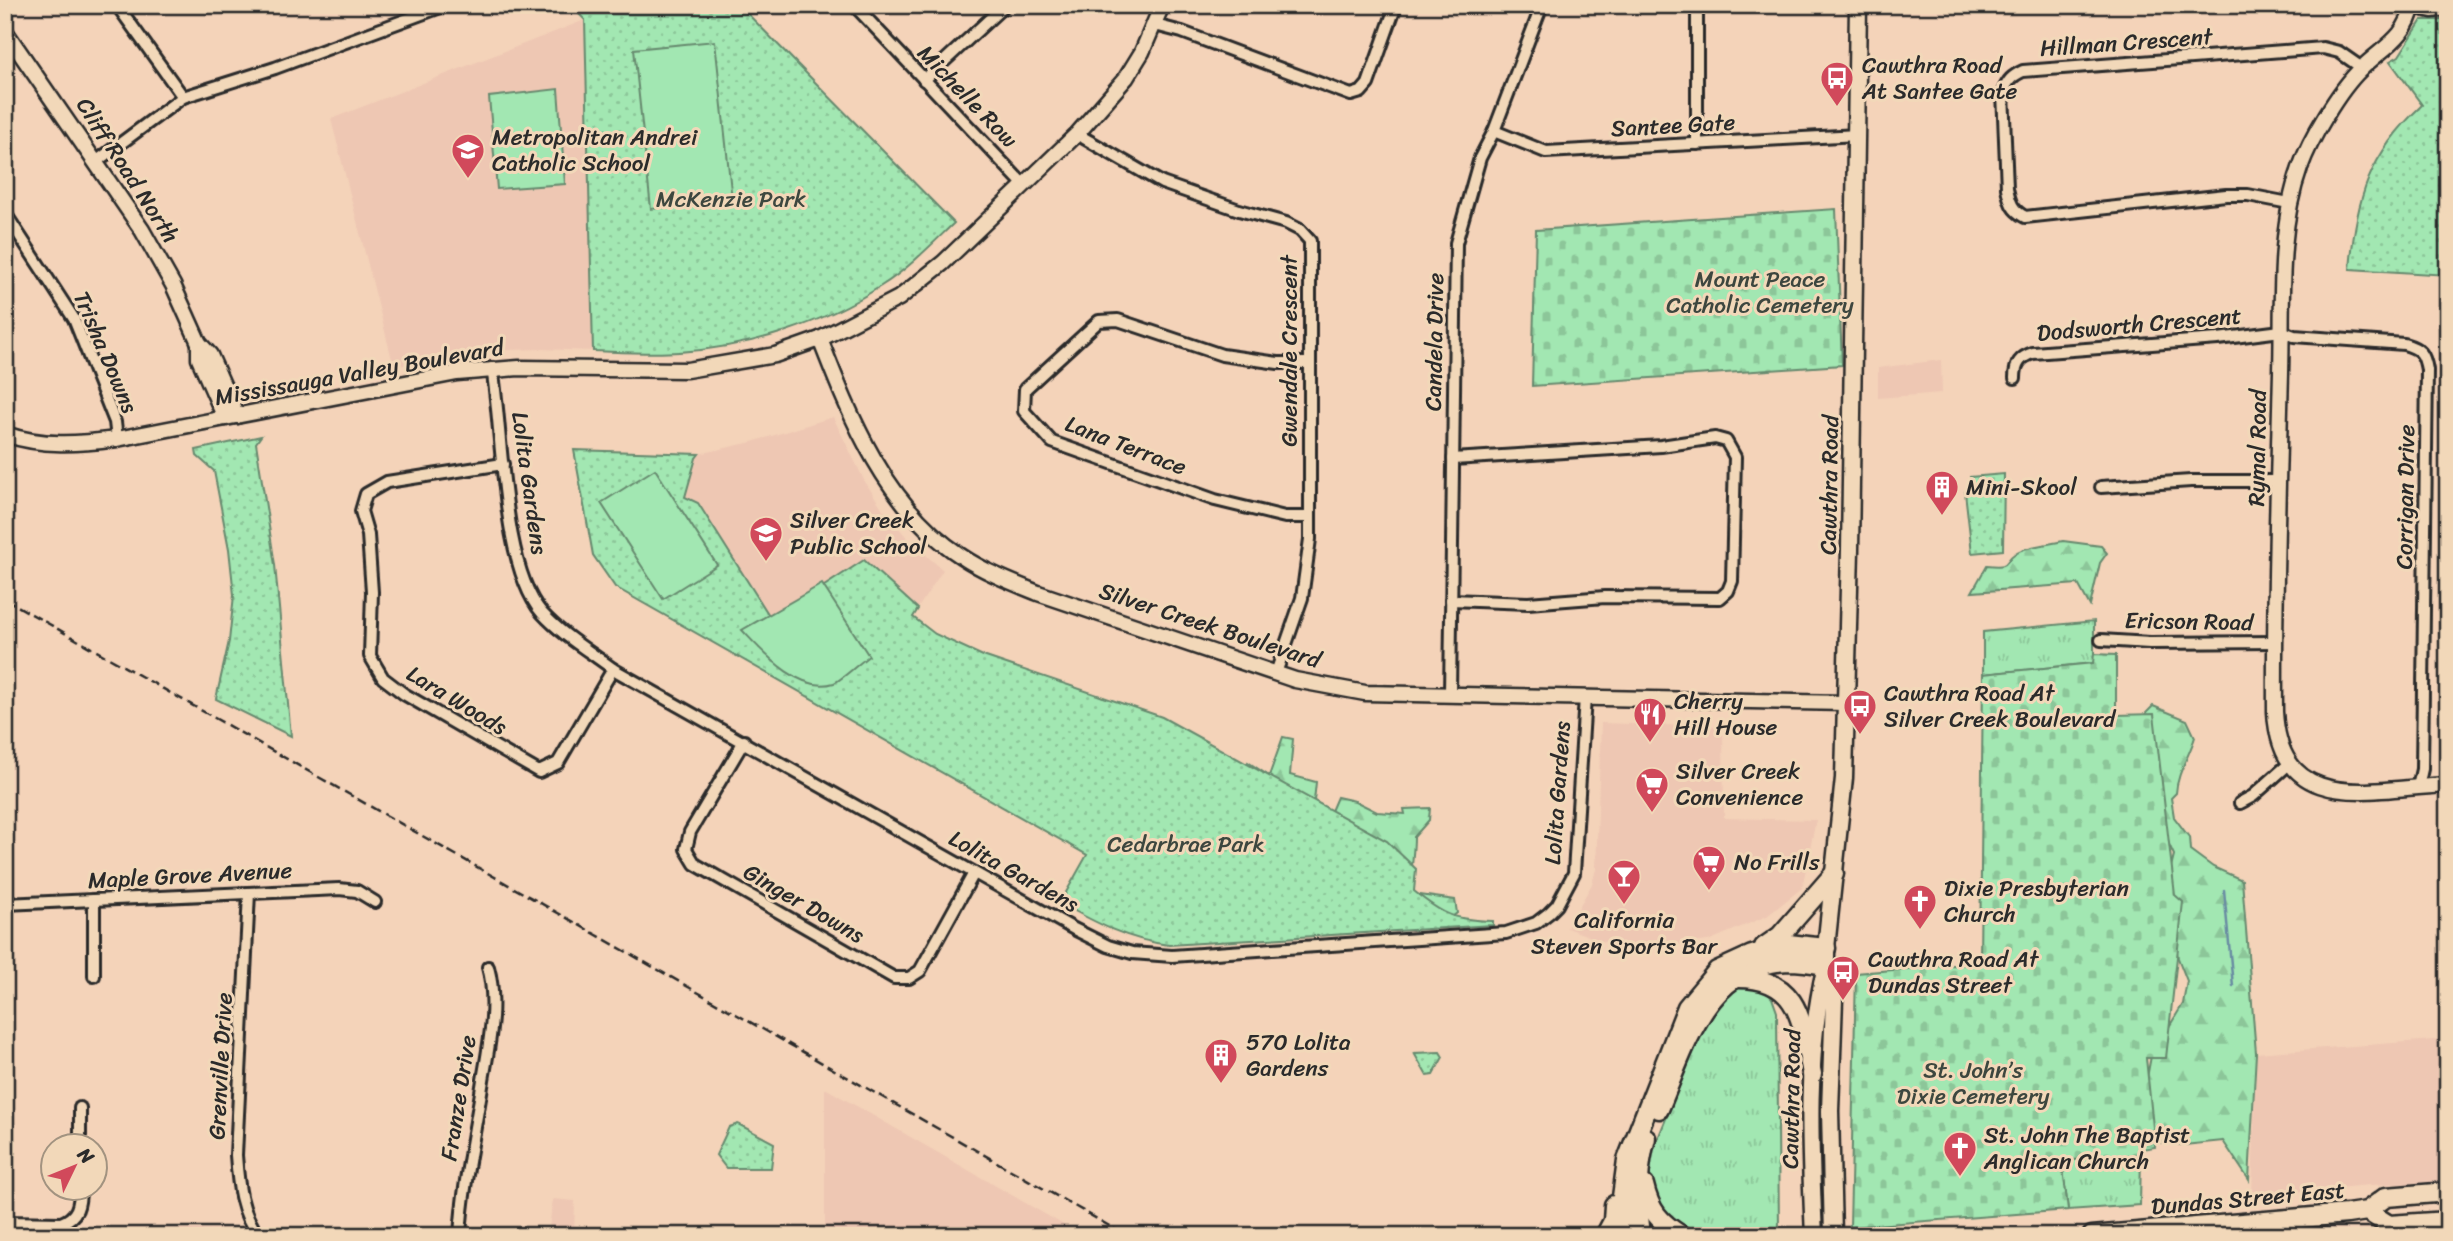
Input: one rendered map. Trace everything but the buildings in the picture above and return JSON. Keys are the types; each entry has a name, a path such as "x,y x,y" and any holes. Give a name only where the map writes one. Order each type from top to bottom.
{"main road":[{"name":"Cawthra Road","path":"1814,1236 1812,1074 1818,998 1826,956 1844,778 1858,135 1858,5"},
{"path":"1752,955 1780,936 1834,874"},
{"path":"1624,1236 1632,1173 1631,1146 1687,1007 1717,971 1752,955 1788,944 1826,956"},
{"name":"Cawthra Road","path":"1826,956 1834,999 1830,1111 1833,1236"},
{"path":"1605,1236 1613,1221 1614,1181 1632,1173 1698,1019 1709,1001 1733,979 1758,966 1826,956"},
{"path":"1733,979 1757,978 1781,989 1797,1008 1812,1074"},
{"path":"1632,1173 1638,1199 1641,1236"},
{"path":"1632,1173 1648,1203 1664,1224 1682,1236"},
{"path":"2418,1194 2448,1186"},
{"name":"Dundas Street East","path":"2092,1236 2367,1211 2386,1197 2448,1192"},
{"name":"Dundas Street East","path":"2367,1211 2389,1225 2448,1221"},
{"path":"1878,1236 1890,1236"}],"street":[{"path":"117,5 183,97"},
{"path":"97,162 183,97 275,68 446,5"},
{"name":"Michelle Row","path":"854,5 1023,184"},
{"path":"924,80 1005,5"},
{"name":"Mississauga Valley Boulevard","path":"5,434 31,442 82,444 492,368 712,368 775,355 820,339 899,298 943,263 1077,134 1126,78 1155,25 1162,5"},
{"path":"1155,25 1182,32 1351,95 1361,92 1368,84 1396,5"},
{"name":"Candela Drive","path":"1450,694 1456,243 1479,158 1494,131 1542,5"},
{"path":"1697,5 1697,144"},
{"path":"2413,6 2432,10 2448,8"},
{"name":"Rymal Road","path":"2290,763 2282,748 2276,725 2281,331 2287,212 2300,166 2318,128 2362,68 2403,31 2413,6"},
{"name":"Cliff Road North","path":"5,30 97,162 156,253 199,343 210,355 231,417"},
{"name":"Hillman Crescent","path":"2289,204 2248,195 2226,195 2025,217 2015,212 2007,188 2003,92 2007,82 2012,75 2023,71 2323,48 2339,52 2362,68"},
{"name":"Santee Gate","path":"1494,131 1546,152 1858,135"},
{"name":"Gwendale Crescent","path":"1077,134 1162,183 1286,223 1300,230 1310,241 1310,539 1302,598 1276,673"},
{"name":"Trisha Downs","path":"5,213 74,319 113,415 117,439"},
{"name":"Lana Terrace","path":"1309,363 1279,363 1222,355 1118,320 1099,321 1025,389 1024,411 1052,442 1215,500 1286,517 1310,517"},
{"name":"Dodsworth Crescent","path":"2015,378 2018,363 2026,355 2033,353 2218,339 2281,331"},
{"name":"Corrigan Drive","path":"2281,331 2294,336 2404,344 2419,348 2424,354 2427,397 2422,769 2418,787"},
{"name":"Silver Creek Boulevard","path":"820,339 879,469 913,514 958,554 1002,579 1026,588 1295,680 1365,692 1845,703"},
{"name":"Lolita Gardens","path":"492,368 514,550 526,584 540,611 568,637 613,669 1108,946 1132,953 1172,956 1506,933 1536,923 1557,905 1574,873 1586,697"},
{"path":"1451,600 1528,603 1605,597 1720,598 1728,591 1732,581 1735,457 1726,441 1715,438 1661,446 1453,459"},
{"name":"Lara Woods","path":"503,464 387,482 366,494 361,511 368,535 372,592 370,656 383,678 404,694 539,772 558,763 613,669"},
{"path":"2101,486 2190,481 2278,481"},
{"name":"Ericson Road","path":"2101,640 2150,643 2276,642"},
{"name":"Ginger Downs","path":"744,741 690,832 686,849 695,864 718,878 894,978 909,978 920,971 974,873"},
{"path":"2240,803 2253,796 2290,763 2308,779 2334,790 2347,792 2448,786"},
{"name":"Maple Grove Avenue","path":"5,904 339,889 357,891 374,902"},
{"name":"Grenville Drive","path":"249,893 236,1155 240,1196 259,1236"},
{"path":"93,900 94,976"},
{"name":"Franze Drive","path":"460,1236 490,1039 492,982 488,967"},
{"path":"79,1108 79,1132"},
{"path":"5,1222 61,1223 77,1211 78,1202"}],"shaded area":[{"name":"Metropolitan Andrei Catholic School","path":"585,20 593,351 476,351 394,367 331,119"},
{"path":"1941,360 1942,393 1878,398 1878,368"},
{"name":"Silver Creek Public School","path":"833,417 864,480 884,511 910,541 943,570 912,617 829,709 615,587 593,555 574,450 699,454 752,442"},
{"path":"1601,723 1723,727 1724,818 1816,820 1802,888 1767,916 1708,941 1628,951 1567,928 1592,884 1596,869"},
{"path":"2448,1039 2447,1178 2434,1183 2369,1185 2252,1196 2256,1053"},
{"path":"825,1088 1083,1236 825,1236"},
{"path":"553,1199 575,1201 574,1236 453,1236 549,1227"},
{"path":"5,1227 368,1231 367,1236 5,1236"}],"green space":[{"name":"McKenzie Park","path":"570,5 739,5 954,223 910,264 881,286 834,312 784,332 732,345 679,352 593,351 585,20"},
{"path":"2422,20 2448,20 2448,275 2350,269 2356,220 2368,179 2389,142 2422,105 2390,61 2399,56"},
{"path":"715,41 732,200 651,209 634,49"},
{"path":"558,89 565,184 497,189 489,97"},
{"name":"Mount Peace Catholic Cemetery","path":"1836,209 1842,365 1532,386 1536,230"},
{"path":"261,436 256,443 275,565 291,736 216,699 229,641 234,595 229,549 214,471 197,456 196,450"},
{"name":"Cedarbrae Park","path":"574,450 699,454 685,497 698,503 772,620 864,560 918,609 913,617 935,634 983,656 1162,717 1387,841 1416,869 1414,891 1434,906 1459,918 1493,921 1493,925 1169,945 1126,935 1086,917 1060,903 1087,855 615,587 593,555"},
{"path":"655,469 717,565 663,599 601,503"},
{"path":"2004,474 2003,550 1972,553 1965,492 1970,491 1970,477"},
{"path":"2063,541 2101,546 2107,553 2100,563 2090,606 2078,584 1972,592 1987,565 2004,565 2021,550"},
{"path":"822,584 869,656 838,681 821,685 795,677 783,669 742,630"},
{"path":"2094,621 2094,663 1983,674 1983,632"},
{"name":"St. John’s Dixie Cemetery","path":"2094,654 2116,655 2116,715 2154,714 2175,895 2183,902 2166,1058 2146,1058 2155,1147 2141,1149 2141,1154 2062,1161 2068,1210 1850,1227 1856,973 1980,963 1983,674 2093,663"},
{"path":"2153,706 2187,720 2195,737 2176,793 2171,798 2174,817 2189,837 2190,850 2213,867 2242,880 2256,1053 2249,1180 2223,1141 2184,1145 2157,1142 2143,1118 2151,1056 2183,1004 2187,981 2178,958 2173,928 2169,875 2174,855 2156,816 2146,713"},
{"path":"1283,737 1293,739 1290,775 1316,782 1314,801 1331,811 1337,797 1355,801 1377,812 1405,814 1404,809 1430,808 1429,820 1414,837 1413,894 1455,900 1457,913 1448,920 1242,781 1248,762 1269,776"},
{"path":"1737,986 1763,988 1772,998 1777,1012 1779,1232 1695,1233 1665,1218 1647,1177 1652,1153 1706,1020 1715,1003"},
{"path":"1440,1052 1443,1057 1433,1075 1427,1076 1414,1053"},
{"path":"738,1124 774,1143 771,1168 726,1168 716,1155 729,1127"},
{"path":"2141,1154 2140,1205 2068,1210 2062,1161"}],"waterway":[{"path":"2224,890 2233,986"}],"railway":[{"path":"5,599 1127,1236"}],"place":[{"name":"Cawthra Road At Santee Gate","path":"1837,108"},
{"name":"Metropolitan Andrei Catholic School","path":"468,180"},
{"name":"Mini-Skool","path":"1942,517"},
{"name":"Silver Creek Public School","path":"766,563"},
{"name":"Cawthra Road At Silver Creek Boulevard","path":"1860,736"},
{"name":"Cherry Hill House","path":"1650,744"},
{"name":"Silver Creek Convenience","path":"1652,814"},
{"name":"No Frills","path":"1709,892"},
{"name":"California Steven Sports Bar","path":"1624,906"},
{"name":"Dixie Presbyterian Church","path":"1920,931"},
{"name":"Cawthra Road At Dundas Street","path":"1843,1002"},
{"name":"570 Lolita Gardens","path":"1221,1085"},
{"name":"St. John The Baptist Anglican Church","path":"1960,1178"}]}
